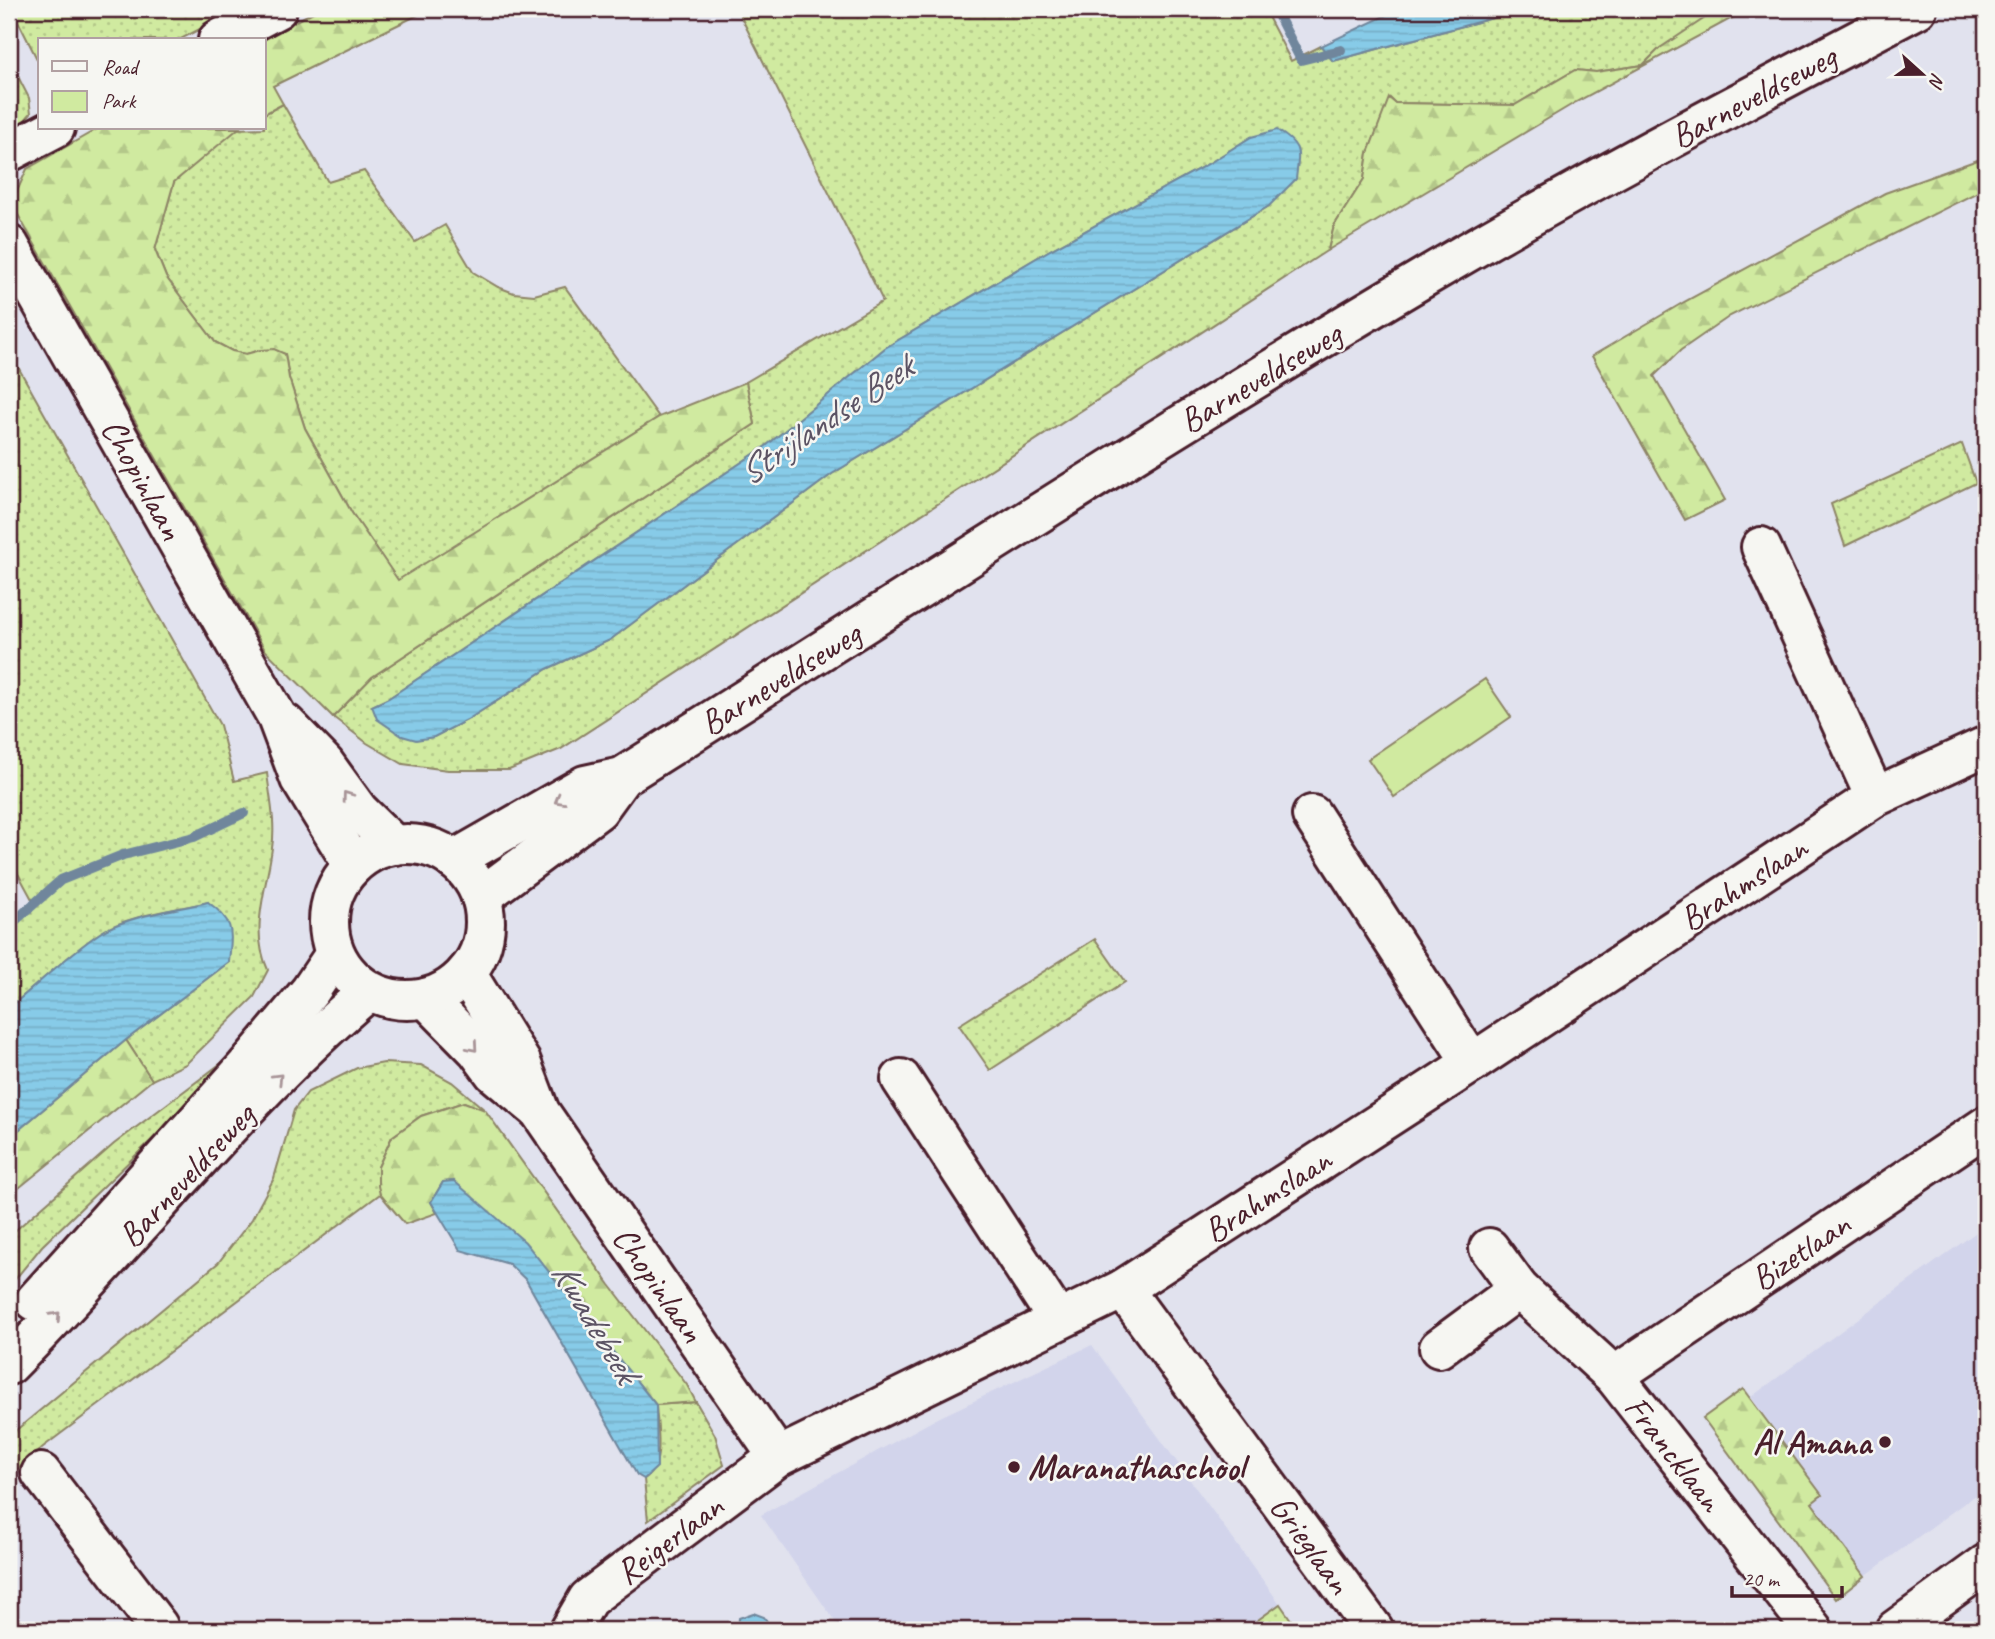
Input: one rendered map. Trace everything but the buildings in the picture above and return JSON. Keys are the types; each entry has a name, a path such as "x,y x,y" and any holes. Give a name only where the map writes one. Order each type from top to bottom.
{"street":[{"path":"222,38 277,9"},
{"name":"Barneveldseweg","path":"481,897 598,810 622,778 1185,422 1428,276 1646,153 1917,9"},
{"path":"9,152 51,130"},
{"name":"Chopinlaan","path":"9,245 276,715 300,779 353,865"},
{"path":"1760,547 1875,797"},
{"name":"Chopinlaan","path":"276,715 324,763 358,810 394,845"},
{"name":"Brahmslaan","path":"778,1457 1123,1289 1875,797 1986,746"},
{"name":"Barneveldseweg","path":"454,860 585,785 622,778"},
{"path":"1312,815 1472,1063"},
{"path":"415,844 436,850 454,860 470,877 481,897 485,917 484,937 477,956 466,973 448,988 426,998 397,1000 369,990 349,975 335,954 329,931 330,907 338,885 353,865 372,852 394,845 415,844"},
{"name":"Barneveldseweg","path":"9,1329 245,1068 310,991 335,954"},
{"name":"Chopinlaan","path":"466,973 521,1062 540,1112 778,1457"},
{"name":"Barneveldseweg","path":"9,1365 96,1275 234,1121 369,990"},
{"name":"Chopinlaan","path":"426,998 469,1042 494,1073 540,1112"},
{"path":"901,1079 1058,1320"},
{"name":"Bizetlaan","path":"1614,1376 1986,1126"},
{"name":"Francklaan","path":"1489,1248 1519,1289 1614,1376 1813,1630"},
{"name":"Grieglaan","path":"1123,1289 1374,1630"},
{"path":"1439,1348 1519,1289"},
{"name":"Reigerlaan","path":"570,1630 588,1599 778,1457"},
{"path":"41,1473 159,1629"},
{"path":"1895,1630 1986,1564"}],"shaded area":[{"name":"Al Amana","path":"1986,1225 1986,1487 1865,1576 1812,1503 1822,1495 1751,1397"},
{"name":"Maranathaschool","path":"1092,1345 1280,1604 1244,1630 841,1630 761,1515 936,1419"}],"green space":[{"path":"12,9 238,9 183,38 38,38 38,61"},
{"path":"319,9 430,9 273,86 283,104 266,113 266,38 263,38"},
{"path":"737,9 1264,9 1291,61 1321,46 1333,61 1526,9 1750,9 1734,17 1730,15 1660,48 1643,65 1596,72 1575,70 1515,105 1395,103 1390,98 1368,153 1364,179 1334,226 1328,250 561,749 509,770 448,770 403,764 367,743 333,717 372,677 755,424 746,382 883,301","holes":["1251,137 1269,206 832,474 610,640 547,669 467,720 434,737 372,706 389,698 766,446 885,348 1050,250 1208,164"]},
{"path":"1708,16 1734,17 1576,102 1328,250 1334,226 1364,179 1368,153 1389,98 1395,103 1515,105 1575,70 1596,72 1643,65 1660,48"},
{"path":"9,59 29,98 31,113 18,128 9,132"},
{"path":"283,104 328,182 364,171 415,242 445,225 473,272 498,287 514,293 534,295 565,287 659,417 398,581 352,513 305,428 289,378 285,354 261,350 246,354 232,351 215,342 166,277 155,250 174,182 235,130 266,130 266,113"},
{"path":"95,130 237,130 174,182 155,250 166,277 215,342 232,351 246,354 274,349 285,354 289,378 305,428 352,513 398,580 659,417 746,382 755,424 372,677 333,717 265,650 17,213 13,200 27,169"},
{"path":"1986,157 1986,188 1730,316 1681,350 1654,376 1725,500 1685,520 1592,356 1684,302 1885,193"},
{"path":"9,351 220,725 234,781 267,773 273,839 261,909 260,939 268,970 254,997 186,1064 152,1080 126,1040 229,962 208,902 138,917 111,927 77,950 9,1008 9,921 33,901 9,857"},
{"path":"1962,444 1976,483 1845,546 1831,504"},
{"path":"1485,679 1511,717 1394,797 1368,759"},
{"path":"1095,939 1125,982 990,1070 959,1025"},
{"path":"277,1021 220,1081 167,1125 42,1246 9,1287 9,1236 114,1144"},
{"path":"126,1040 152,1080 9,1196 9,1138"},
{"path":"384,1063 421,1065 452,1082 485,1110 464,1102 421,1116 392,1137 378,1167 380,1194 43,1447 9,1477 9,1436 218,1263 252,1219 274,1178 294,1110 308,1092 357,1068"},
{"path":"464,1102 485,1110 610,1285 687,1385 696,1402 656,1405 610,1349 454,1181 443,1182 431,1202 437,1213 405,1224 380,1194 378,1167 392,1137 421,1116"},
{"path":"1743,1389 1822,1495 1812,1503 1865,1576 1836,1599 1703,1418"},
{"path":"696,1402 715,1435 724,1465 648,1521 644,1479 651,1473 658,1455 656,1405"},
{"path":"1280,1604 1298,1630 1244,1630"}],"water":[{"path":"1399,9 1526,9 1333,61 1321,46"},
{"path":"1277,130 1295,145 1298,162 1296,179 1269,206 832,474 610,640 547,669 467,720 434,737 416,740 402,736 377,719 372,706 389,698 766,446 885,348 1050,250 1208,164 1251,137"},
{"path":"208,902 223,915 230,928 229,962 126,1040 9,1138 9,1008 65,959 111,927"},
{"path":"454,1181 525,1242 656,1405 657,1467 644,1479 637,1475 526,1280 509,1264 460,1250 431,1202 443,1182"},
{"path":"753,1613 764,1617 773,1630 738,1630 739,1618"}],"waterway":[{"path":"1275,9 1301,60 1341,50"},
{"name":"Strijlandse Beek","path":"9,926 61,880 123,855 194,837 244,813"}],"place":[{"name":"Al Amana","path":"1885,1442"},
{"name":"Maranathaschool","path":"1014,1467"}],"water label":[{"name":"Kwadebeek","path":"596,1321"}]}
